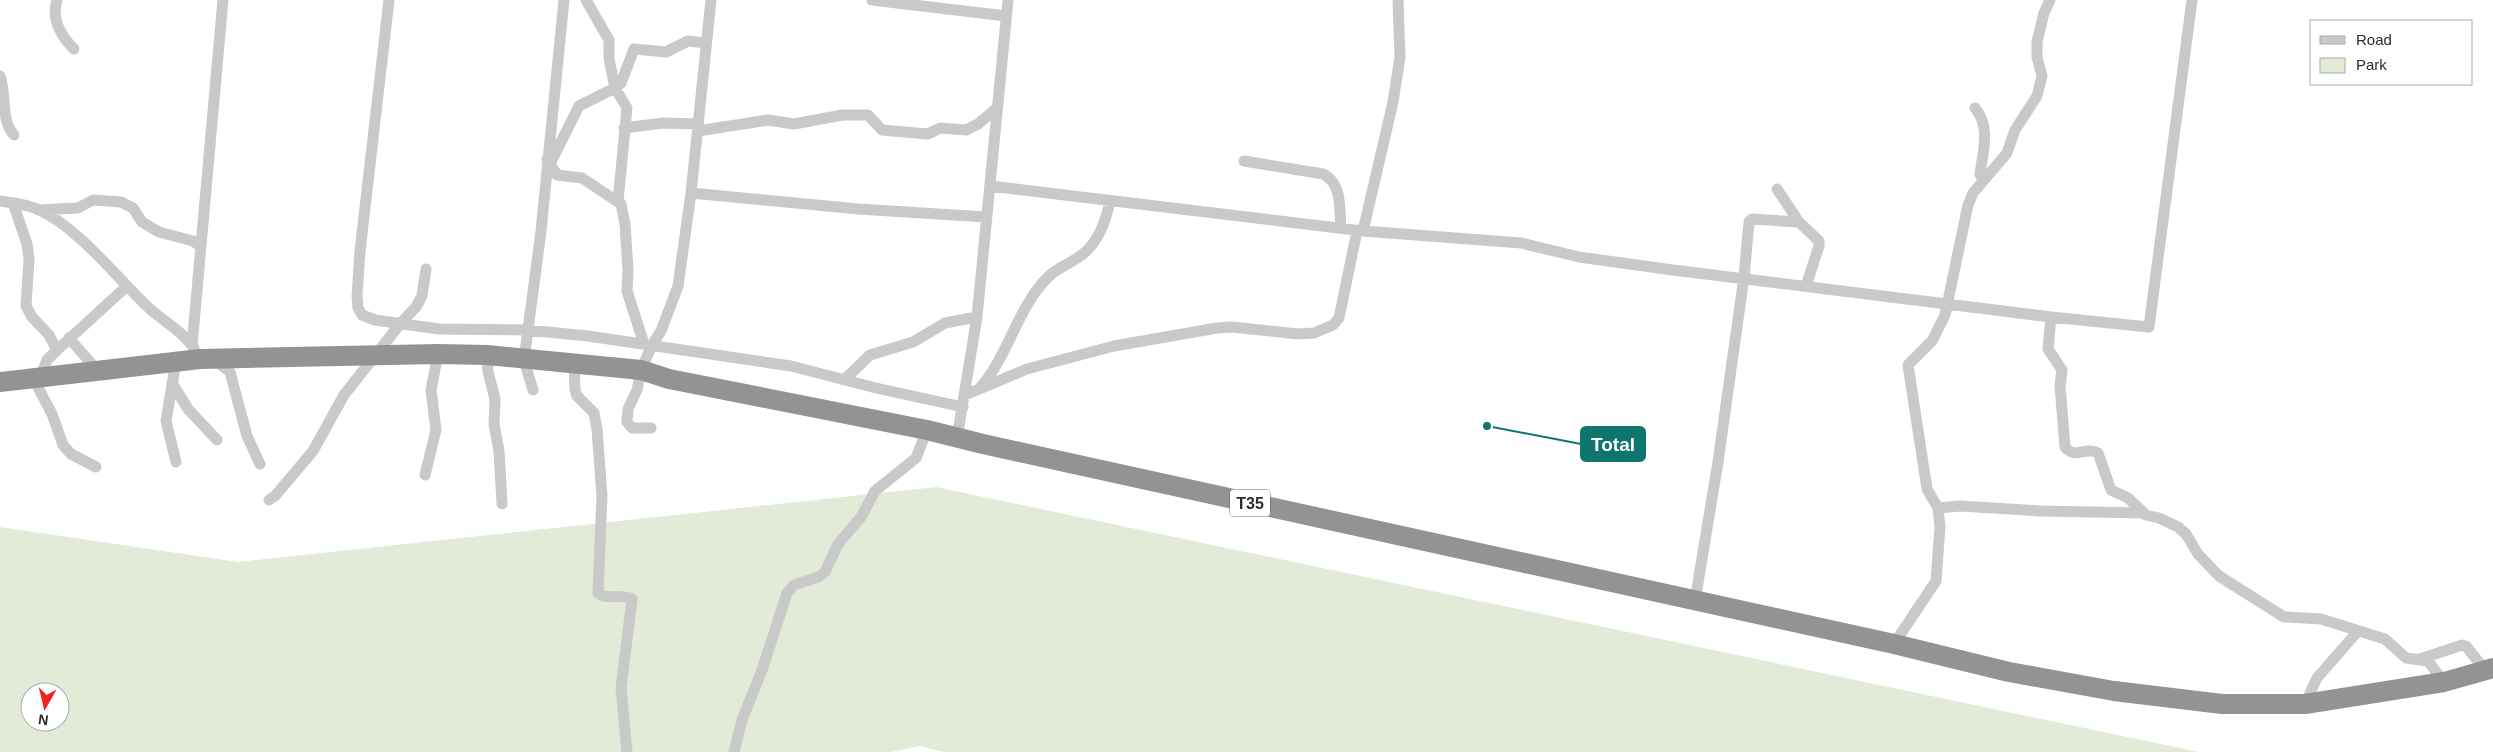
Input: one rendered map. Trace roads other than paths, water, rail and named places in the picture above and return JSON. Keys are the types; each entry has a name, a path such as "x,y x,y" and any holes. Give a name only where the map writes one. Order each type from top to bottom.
{"highway":[{"name":"T35","path":"0,382 176,361 202,354 487,355 642,370 669,379 927,430 1894,644 2009,672 2114,691 2222,704 2305,704 2444,682 2489,669"}],"street":[{"path":"57,0 55,18 58,29 74,48"},
{"path":"202,354 200,246 223,0"},
{"path":"389,0 374,112 357,296 358,308 366,318 439,328 527,330 648,344 792,366 844,380 963,406"},
{"path":"533,390 524,360 541,231 564,0"},
{"path":"586,0 608,40 609,59 615,88 627,108 618,201 625,224 629,274 626,282 627,295 648,344"},
{"path":"651,428 636,429 627,422 627,413 638,390 648,344 661,330 678,289 691,193 711,0"},
{"path":"872,0 1006,16"},
{"path":"957,438 976,317 1008,0"},
{"path":"965,395 1027,369 1088,353 1203,330 1232,327 1298,334 1326,330 1340,318 1393,102 1400,57 1398,0"},
{"path":"1894,644 1936,582 1940,527 1938,508 1927,489 1908,366 1932,341 1945,315 1968,205 1973,193 2007,153 2014,130 2037,96 2042,76 2037,56 2037,42 2044,13 2050,0"},
{"path":"990,186 1360,231 1521,242 1579,257 2051,318 2149,327 2192,0"},
{"path":"548,161 579,106 583,102 615,88 624,78 634,49 662,52 670,51 688,41 706,43"},
{"path":"0,76 4,90 6,123 14,135"},
{"path":"624,128 663,123 698,127 768,120 794,124 842,115 868,115 882,130 930,134 940,128 966,130 978,124 997,108"},
{"path":"1975,108 1985,127 1980,174 1983,181"},
{"path":"548,161 557,175 582,178 618,201"},
{"path":"1244,161 1323,174 1329,177 1336,186 1341,228"},
{"path":"1777,189 1799,222 1820,244 1806,286"},
{"path":"691,193 858,209 986,217"},
{"path":"38,210 78,208 93,200 121,202 133,208 142,222 159,232 193,241 200,246"},
{"path":"979,388 994,369 1031,299 1043,283 1049,276 1083,254 1092,244 1105,221 1110,201"},
{"path":"0,202 38,210 56,220 202,354 230,372 247,436 260,464"},
{"path":"12,203 27,244 29,259 26,306 32,317 49,335 57,350"},
{"path":"1695,601 1718,462 1744,277 1749,220 1799,222"},
{"path":"268,500 275,496 313,451 344,395 400,324 420,302 426,269"},
{"path":"96,467 71,454 66,449 36,377 47,360 69,338 127,286"},
{"path":"844,380 870,355 912,342 945,323 976,317"},
{"path":"2051,318 2048,349 2062,370 2060,386 2065,447 2073,454 2090,450 2098,453 2111,490 2128,498 2143,513"},
{"path":"69,338 97,370"},
{"path":"425,475 436,430 431,390 438,354"},
{"path":"487,355 488,372 495,399 494,424 499,451 502,504"},
{"path":"176,361 166,420 176,462"},
{"path":"574,363 577,396 594,413 598,430 602,496 598,593 604,597 627,597 632,600 621,688 627,752"},
{"path":"172,383 188,409 217,440"},
{"path":"734,752 742,720 757,686 787,593 794,585 818,577 825,572 838,544 861,517 875,491 916,458 927,430"},
{"path":"1938,508 1960,506 2041,511 2143,513 2178,527 2186,534 2198,554 2219,576 2284,617 2321,619 2388,641 2406,658 2428,661 2444,682"},
{"path":"2305,704 2317,678 2330,666 2340,649 2358,631"},
{"path":"2420,659 2462,645 2466,646 2489,669"}],"place":[{"name":"Total","path":"1487,426"}]}
